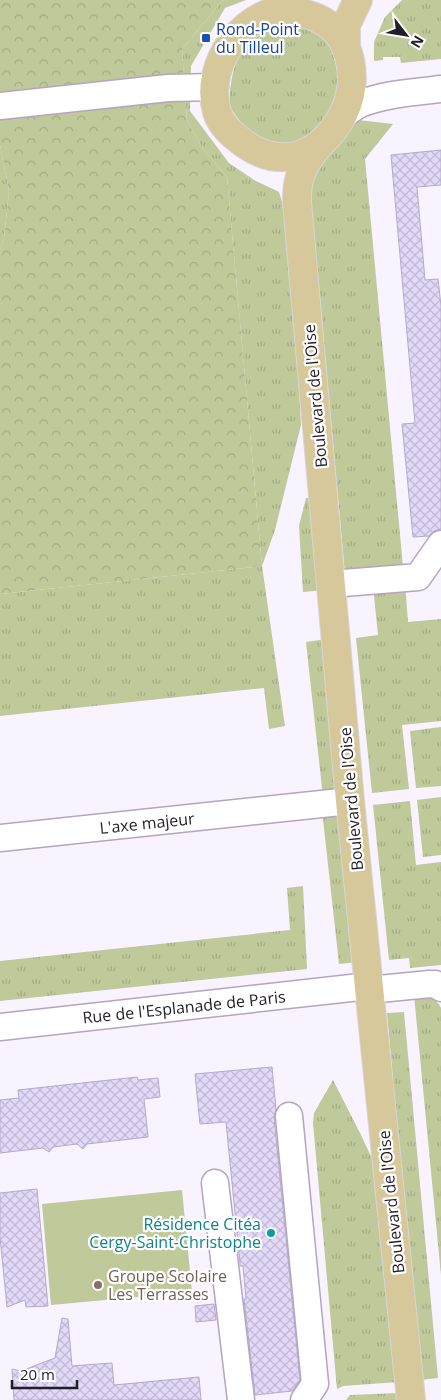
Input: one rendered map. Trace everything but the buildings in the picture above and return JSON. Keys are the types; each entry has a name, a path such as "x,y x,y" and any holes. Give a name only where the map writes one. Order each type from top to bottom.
{"main road":[{"path":"304,13 321,11 348,0"},
{"path":"349,59 338,34 319,18 297,11 276,11 258,18 238,34 224,53 218,67 214,87 217,113 227,129 241,142 263,154 273,157 290,157 301,154 320,144 333,131 343,115 350,96 352,87 346,25 358,0"},
{"name":"Boulevard de l'Oise","path":"320,144 310,156 300,174 296,198 350,801 411,1400"},
{"name":"Boulevard de l'Oise","path":"263,154 285,175 293,187 296,198"}],"street":[{"path":"349,59 366,80 382,88 404,92"},
{"path":"0,106 168,88 214,87"},
{"path":"343,115 361,104 404,92 441,89"},
{"path":"332,584 418,577 441,544"},
{"name":"L'axe majeur","path":"0,838 350,801"},
{"name":"Rue de l'Esplanade de Paris","path":"0,1027 369,988 435,984 441,988"},
{"path":"289,1116 315,1384 304,1400"},
{"path":"215,1183 241,1400"}],"green space":[{"path":"0,0 223,0 182,49 187,120 203,149 227,177 262,566 0,594 0,250 4,239 9,191 0,145"},
{"path":"223,0 246,0 225,8 191,66 190,111 229,163 254,180 279,192 288,221 297,346 301,425 275,530 262,566 227,177 203,149 187,120 182,49"},
{"path":"402,0 441,0 441,59 401,63 400,57 383,57 383,60 374,61 374,42 385,17"},
{"path":"286,23 311,30 330,44 339,85 331,109 322,122 302,140 289,145 270,144 250,135 229,106 231,83 236,63 246,46 264,32"},
{"path":"358,120 393,124 365,159 403,567 345,574 310,184 311,174 315,166"},
{"path":"0,145 9,191 4,239 0,250"},
{"path":"306,498 314,498 324,590 303,592 299,526"},
{"path":"262,566 285,726 269,729 264,688 0,716 0,594"},
{"path":"405,583 408,622 441,619 441,721 402,725 409,789 372,793 356,638 378,635 373,586"},
{"path":"327,639 342,795 323,797 306,642"},
{"path":"441,727 441,786 416,788 410,731"},
{"path":"441,797 441,855 423,857 417,800"},
{"path":"410,801 416,865 441,862 441,965 410,968 409,958 389,960 373,805"},
{"path":"344,808 358,962 339,964 322,810"},
{"path":"303,886 307,969 0,1001 0,961 290,930 287,888"},
{"path":"414,995 433,999 441,1008 441,1275"},
{"path":"404,1012 438,1378 420,1380 387,1013"},
{"path":"333,1080 374,1163 398,1382 343,1386 337,1389 313,1123 314,1113"},
{"path":"182,1190 192,1292 51,1305 42,1204"},
{"path":"398,1393 398,1400 346,1400 350,1395"}],"place":[{"name":"Rond-Point du Tilleul","path":"206,38"},
{"name":"Résidence Citéa Cergy-Saint-Christophe","path":"271,1233"},
{"name":"Groupe Scolaire Les Terrasses","path":"98,1285"}]}
